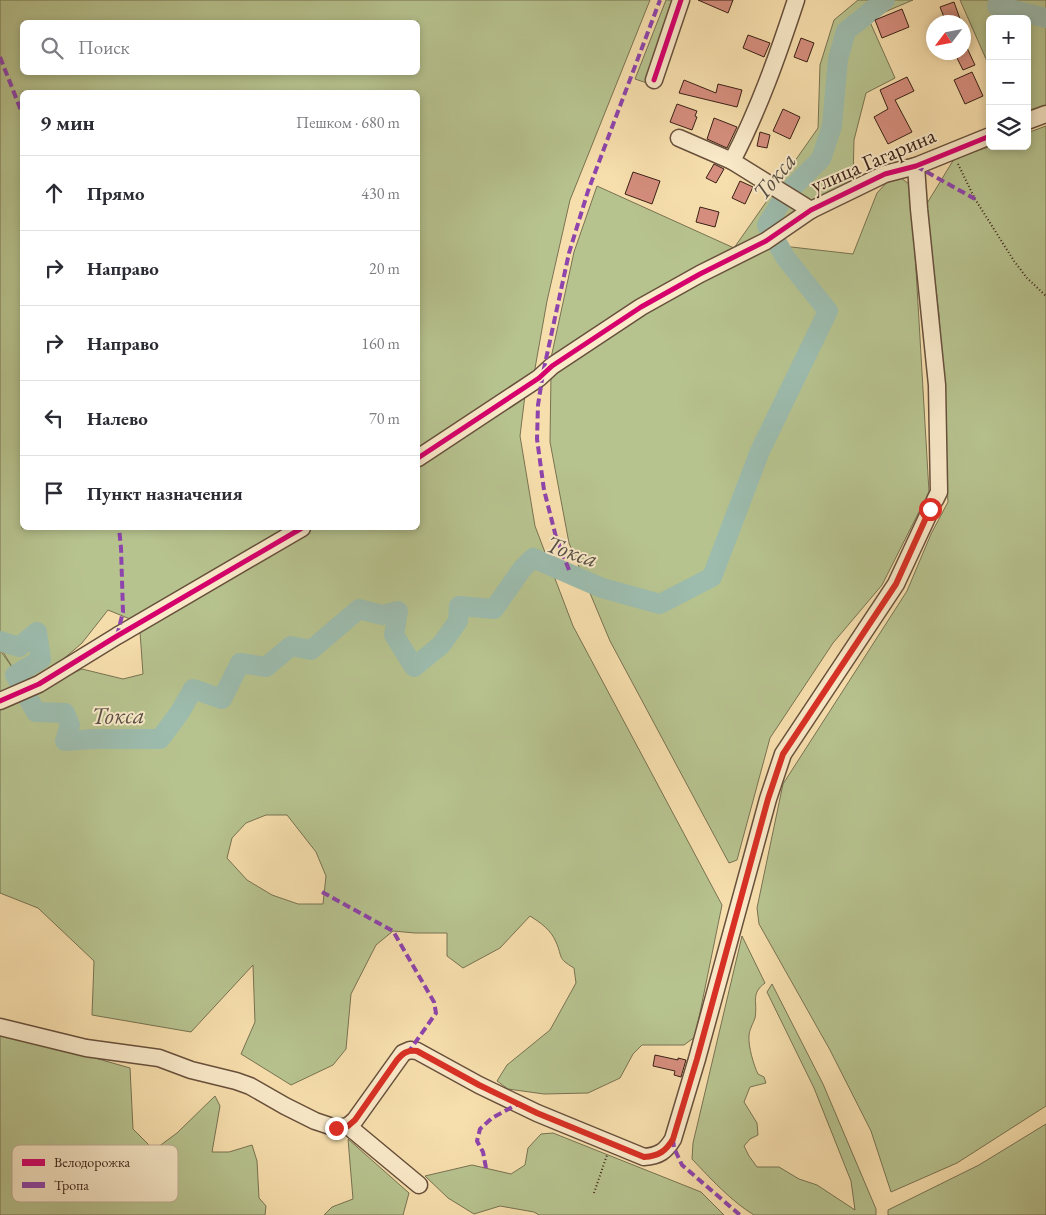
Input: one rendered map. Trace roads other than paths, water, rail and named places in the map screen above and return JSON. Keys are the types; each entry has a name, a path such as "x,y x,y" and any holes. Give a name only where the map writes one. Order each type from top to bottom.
{"street":[{"path":"654,80 681,0"},
{"path":"732,161 751,125 796,0"},
{"path":"1031,120 1046,114"},
{"name":"улица Гагарина","path":"420,457 539,378 552,366 641,307 771,236 811,210 885,174 916,166 986,137"},
{"path":"679,138 732,161 811,210"},
{"path":"0,1027 86,1048 159,1058 191,1070 243,1084 315,1121 336,1128 348,1126 362,1111 403,1053 410,1050 417,1051 479,1085 537,1113 644,1157 655,1156 669,1147 697,1059 768,799 783,754 896,584 938,492 938,385 916,166"},
{"path":"0,701 39,684 299,530"},
{"path":"348,1126 419,1185"}],"waterway":[{"name":"Токса","path":"0,641 19,647 37,632 41,659 15,675 36,712 65,713 70,725 65,741 160,739 180,712 193,689 222,699 240,663 266,667 291,646 311,650 359,609 382,615 398,611 394,635 414,667 441,645 458,621 459,606 494,609 522,569 533,558 602,588 660,604 712,577 760,451 828,311 785,257 767,225 786,194 821,159 832,126 838,59 846,31 885,0"},
{"name":"Токса","path":"999,0 997,6 1046,18"}]}
